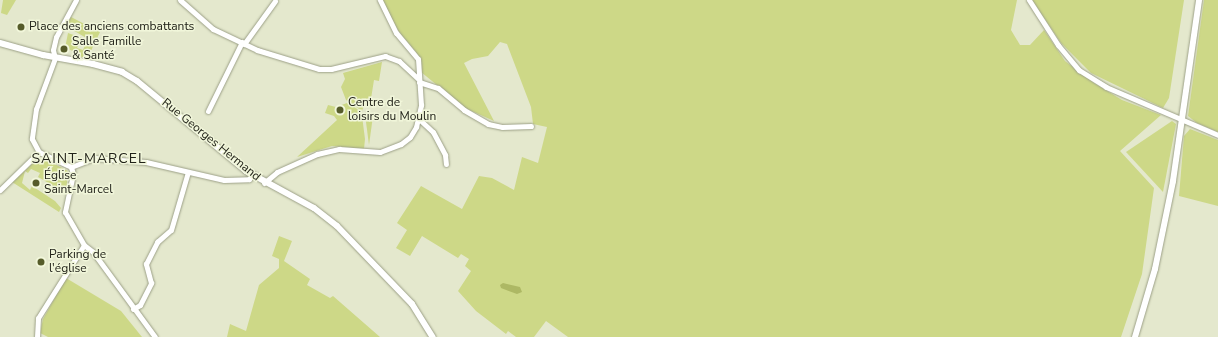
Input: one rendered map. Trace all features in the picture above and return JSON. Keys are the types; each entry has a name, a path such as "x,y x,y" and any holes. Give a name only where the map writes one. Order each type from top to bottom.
{"street":[{"path":"76,0 56,37 53,50 55,58 36,109 32,126 32,139 39,152 72,166 94,158 146,162 224,180 249,179 252,175"},
{"path":"180,0 200,20 243,43 319,69 331,69 385,56 399,61 419,81 438,88 464,110 488,124 502,127 531,126"},
{"path":"264,182 277,172 330,150 339,149 368,153 391,149 410,137 418,119 421,105 418,59 396,33 380,0"},
{"path":"1029,0 1058,45 1079,70 1106,87 1218,135"},
{"path":"1135,337 1155,269 1173,181 1199,0"},
{"path":"208,112 243,43 275,1"},
{"path":"0,43 55,58"},
{"name":"Rue Georges Hermand","path":"55,58 93,64 122,72 137,81 252,175 314,208 337,226 412,304 433,337"},
{"path":"418,119 433,132 445,155 446,164"},
{"path":"0,190 39,152"},
{"path":"72,166 73,174 65,212 84,245 93,252 133,309 155,337"},
{"path":"133,309 140,305 151,283 146,264 157,242 170,230 188,172"},
{"path":"37,337 38,318 84,245"}],"shaded area":[{"path":"3,0 16,0 7,15 1,13"},
{"path":"382,0 1017,0 1011,30 1020,45 1030,45 1044,30 1065,61 1094,83 1122,100 1161,115 1120,151 1154,188 1142,274 1121,337 568,337 546,321 534,337 516,337 508,331 506,334 476,311 458,291 471,271 465,266 469,259 461,254 458,258 422,236 410,256 396,248 407,230 397,223 421,186 462,209 479,176 492,178 514,190 522,157 538,163 547,127 533,124 531,107 507,44 500,42 488,56 472,59 464,63 494,121 465,108 421,72 421,62 416,52 399,32"},
{"path":"1032,0 1184,0 1169,98 1163,108 1091,73 1061,43"},
{"path":"1204,0 1218,0 1218,132 1197,123 1188,116"},
{"path":"71,17 100,32 88,57 80,57 81,54 65,48 68,33 82,38 77,48 83,50 88,39 66,26"},
{"path":"382,62 379,81 374,80 370,105 364,105 362,111 346,100 341,87 345,79 343,73"},
{"path":"347,103 359,110 362,116 365,139 364,149 332,146 297,157 337,120 334,116 325,113 328,105 336,107"},
{"path":"368,116 373,116 369,145 366,122"},
{"path":"1172,121 1176,124 1163,192 1126,152"},
{"path":"1190,129 1218,140 1218,206 1179,196 1184,136"},
{"path":"43,158 68,171 66,193 38,177 40,173 31,169 28,173 25,171 22,183 30,190 32,186 55,201 61,208 59,212 12,182 38,159"},
{"path":"279,236 292,241 284,261 310,279 307,285 330,298 333,296 380,337 227,337 230,324 246,331 259,285 279,268 279,259 272,256"},
{"path":"66,278 121,311 142,337 48,337 40,333 43,319"},
{"path":"503,283 520,287 522,292 517,294 501,288 500,285"}],"place":[{"name":"Place des anciens combattants","path":"21,27"},
{"name":"Salle Famille & Santé","path":"64,49"},
{"name":"Centre de loisirs du Moulin","path":"340,110"},
{"name":"Église Saint-Marcel","path":"36,183"},
{"name":"Parking de l'église","path":"41,262"}],"district":[{"name":"SAINT-MARCEL","path":"89,159"}]}
